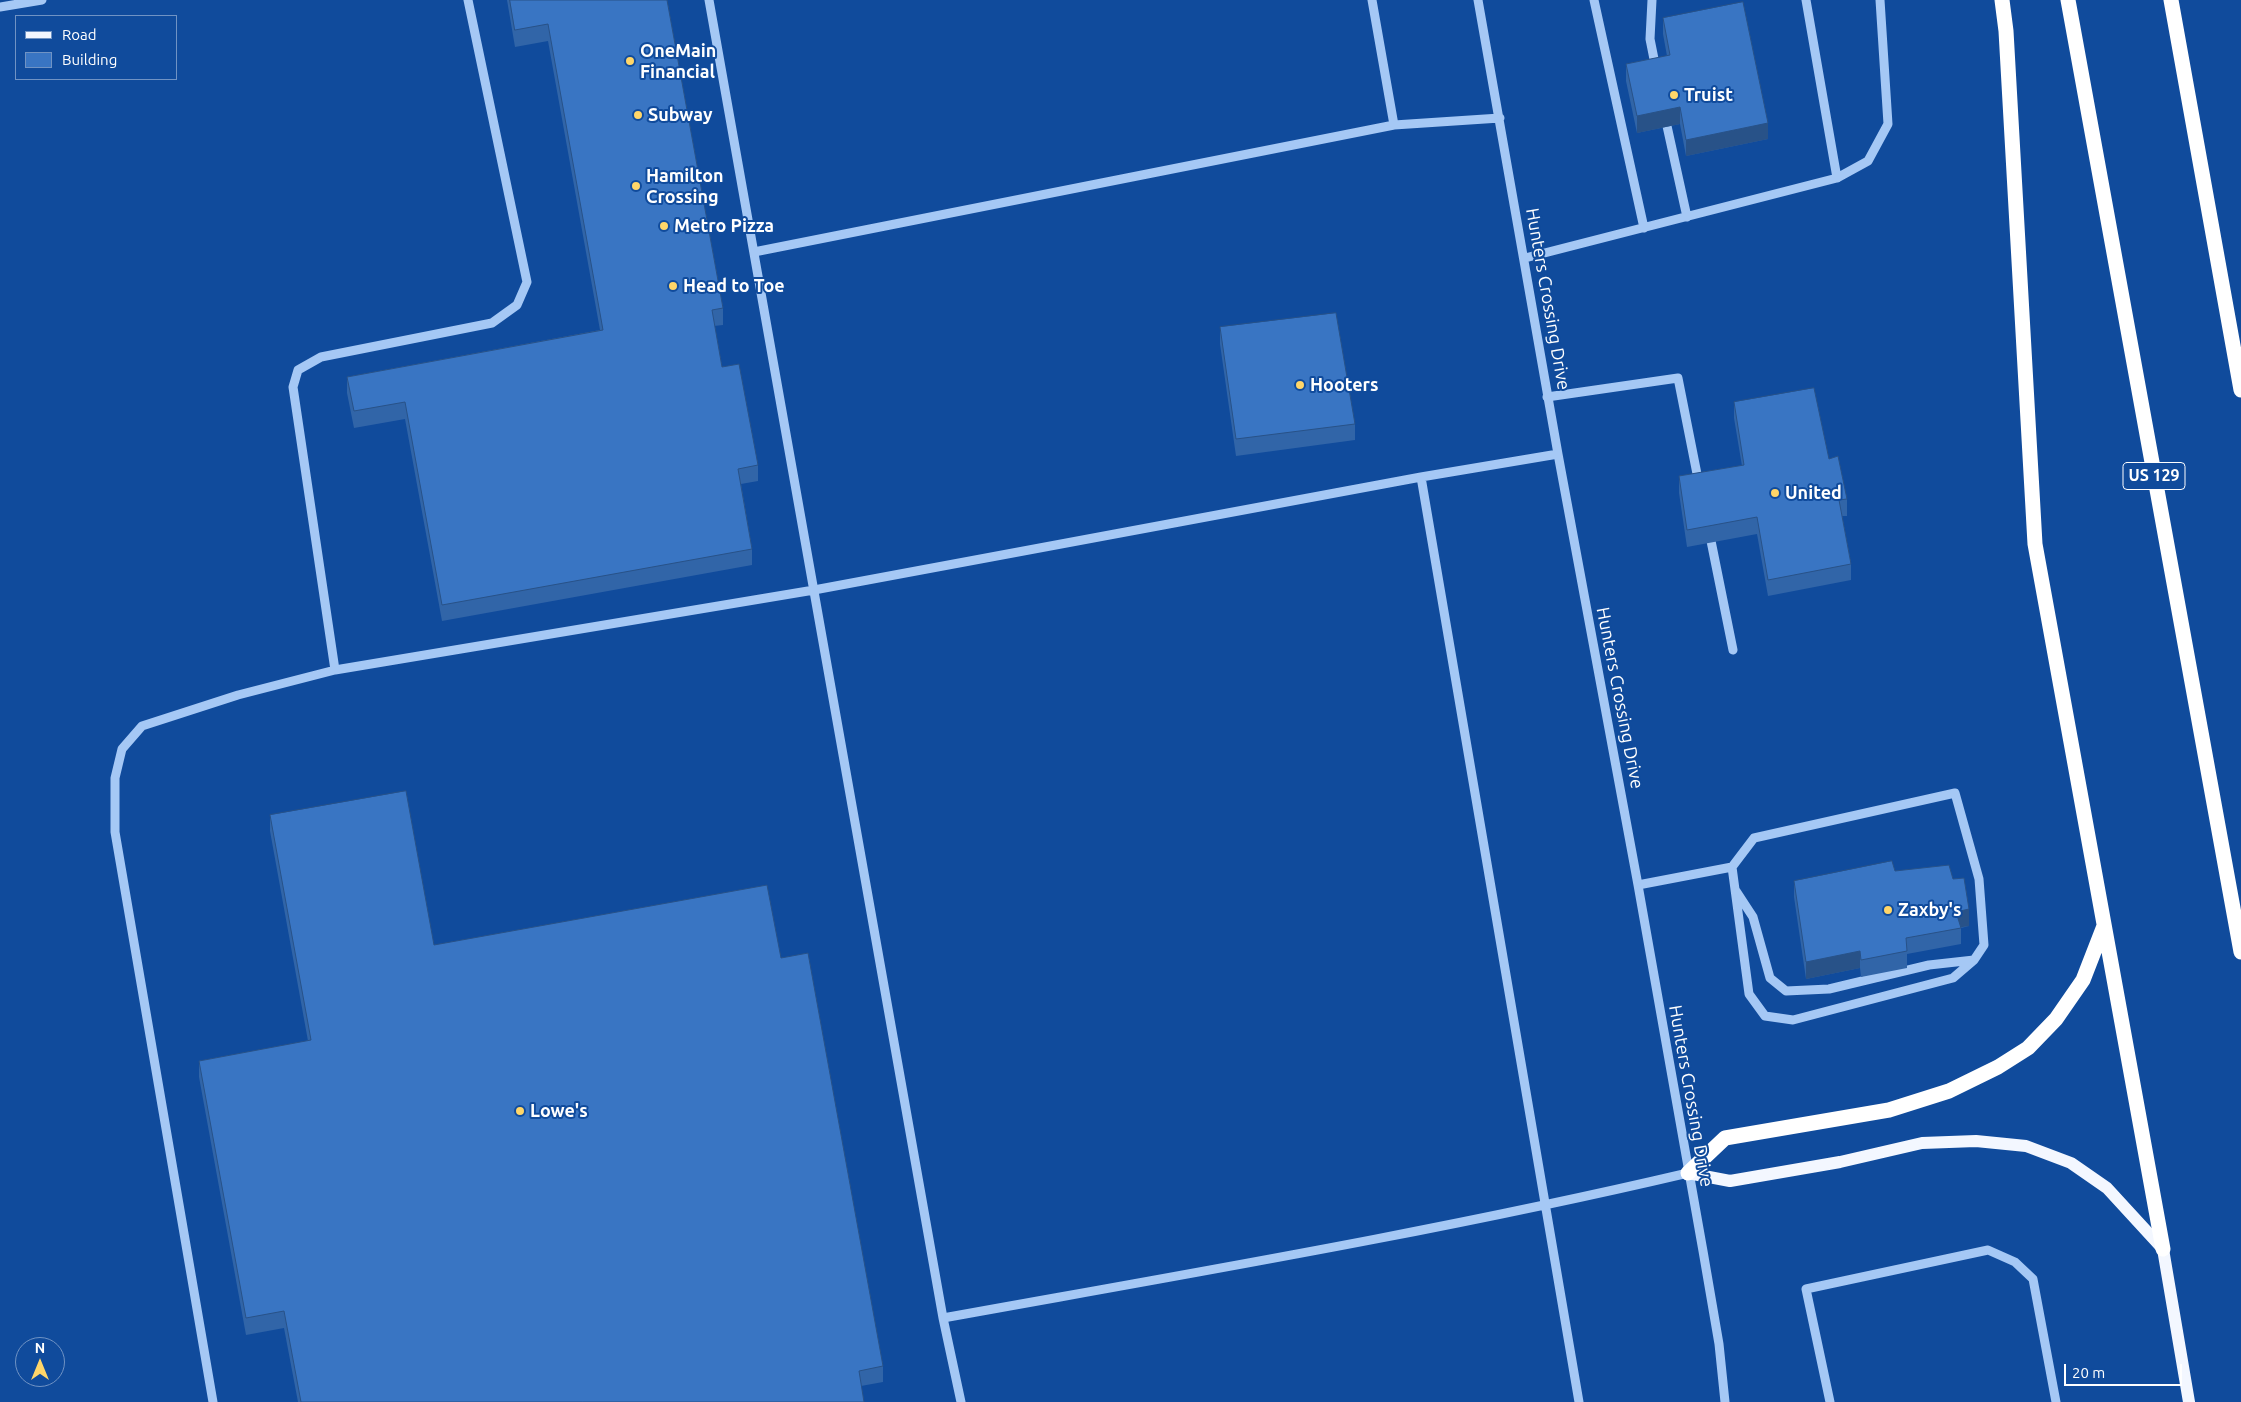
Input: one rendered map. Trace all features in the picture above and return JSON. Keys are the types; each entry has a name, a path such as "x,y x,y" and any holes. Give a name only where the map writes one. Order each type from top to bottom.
{"highway":[{"path":"2002,0 2006,31 2035,544 2163,1249"},
{"name":"US 129","path":"2068,0 2241,952"},
{"path":"2171,0 2241,390"},
{"path":"1688,1173 1725,1138 1889,1110 1949,1091 2005,1062 2028,1048 2056,1019 2083,980 2104,925"}],"main road":[{"path":"1688,1173 1730,1181 1840,1162 1922,1143 1976,1141 2026,1146 2071,1163 2107,1188 2163,1249 2189,1402"}],"street":[{"path":"0,8 42,0"},
{"path":"335,670 293,387 298,370 321,357 492,323 517,305 527,282 468,0"},
{"path":"709,0 943,1318 961,1402"},
{"path":"1372,0 1394,125"},
{"name":"Hunters Crossing Drive","path":"1478,0 1719,1344 1725,1402"},
{"path":"1594,0 1644,228"},
{"path":"1652,0 1650,39 1657,74"},
{"path":"1806,0 1837,178"},
{"path":"1525,258 1837,178 1868,161 1888,124 1880,0"},
{"path":"754,252 1394,125 1500,118"},
{"path":"1667,126 1687,217"},
{"path":"1548,397 1678,378 1702,495"},
{"path":"213,1402 115,832 115,778 122,749 142,726 238,695 335,670 814,590 1421,476 1558,454"},
{"path":"1421,476 1580,1402"},
{"path":"1707,524 1733,650"},
{"path":"1638,885 1732,867 1754,838 1954,793 1979,879 1984,945 1974,960 1954,978 1793,1020 1765,1016 1749,994 1732,867"},
{"path":"1735,889 1753,917 1770,978 1786,991 1829,989 1928,965 1974,960"},
{"path":"943,1318 1545,1206 1688,1173"},
{"path":"1830,1402 1806,1289 1988,1250 2015,1262 2033,1279 2056,1402"}],"building":[{"path":"510,0 667,0 723,308 712,310 722,367 739,364 758,465 738,469 752,549 442,605 405,402 354,411 347,377 603,330 548,24 515,30"},
{"path":"1743,2 1768,123 1686,140 1680,107 1637,116 1626,64 1670,55 1663,18"},
{"path":"1336,313 1355,424 1236,439 1220,327"},
{"path":"1814,388 1829,459 1838,456 1847,499 1839,500 1851,564 1768,580 1757,517 1687,530 1679,476 1744,465 1734,402"},
{"name":"Lowe's","path":"406,791 434,945 767,885 781,958 808,953 883,1366 859,1371 864,1402 301,1402 284,1311 246,1318 199,1061 311,1040 270,815"},
{"path":"1892,861 1895,871 1949,865 1953,879 1964,878 1969,909 1956,912 1961,928 1906,938 1907,951 1861,960 1860,951 1806,962 1794,881"}],"place":[{"name":"OneMain Financial","path":"630,61"},
{"name":"Truist","path":"1674,95"},
{"name":"Subway","path":"638,115"},
{"name":"Hamilton Crossing","path":"636,186"},
{"name":"Metro Pizza","path":"664,226"},
{"name":"Head to Toe","path":"673,286"},
{"name":"Hooters","path":"1300,385"},
{"name":"United","path":"1775,493"},
{"name":"Zaxby's","path":"1888,910"},
{"name":"Lowe's","path":"520,1111"}]}
